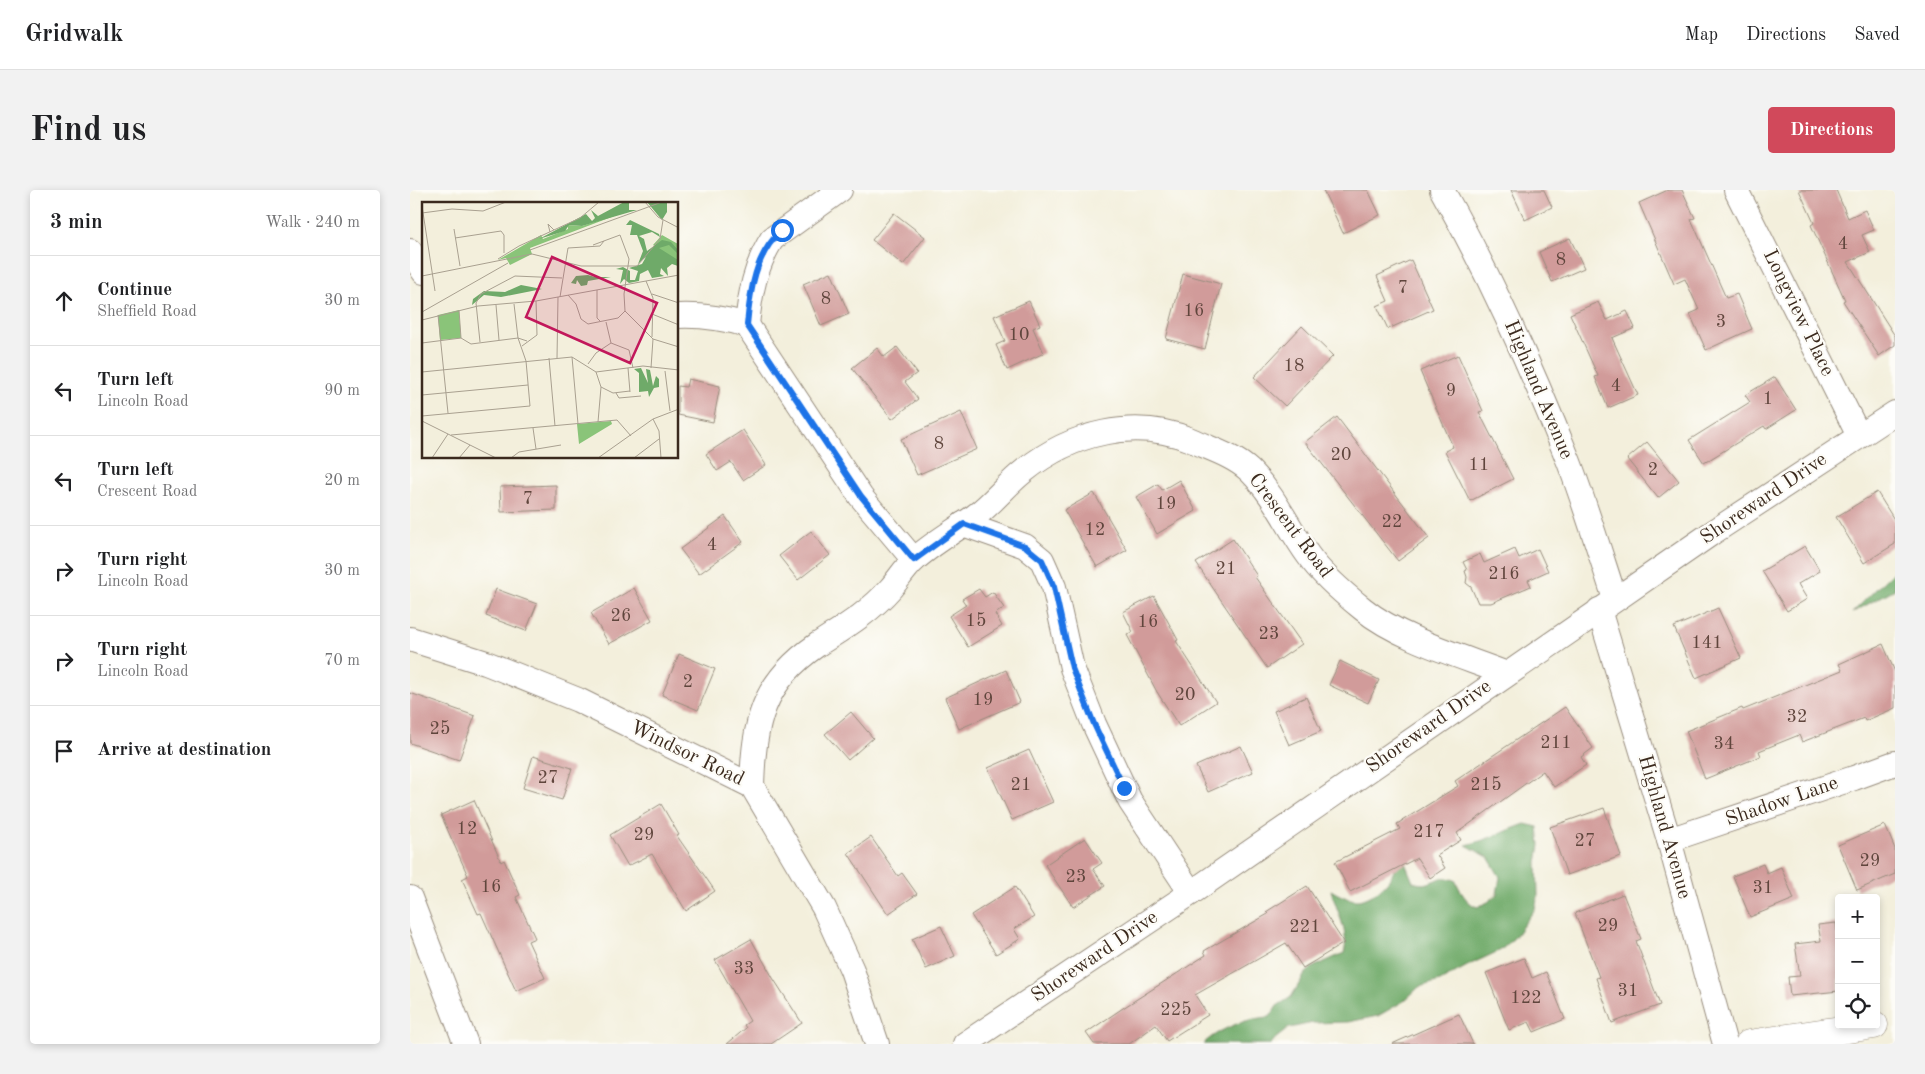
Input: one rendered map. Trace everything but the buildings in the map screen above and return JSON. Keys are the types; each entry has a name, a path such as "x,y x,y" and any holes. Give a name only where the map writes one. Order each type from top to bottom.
{"street":[{"path":"747,325 754,276 764,251 772,239 840,190"},
{"name":"Highland Avenue","path":"1442,190 1469,237 1525,355 1569,464 1725,1044"},
{"name":"Longview Place","path":"1736,190 1859,436"},
{"path":"410,251 422,269"},
{"path":"679,316 702,315 724,318 747,325 861,496 914,560"},
{"name":"Shoreward Drive","path":"965,1044 1191,893 1607,604 1895,413"},
{"name":"Crescent Road","path":"752,786 753,754 759,716 765,702 781,677 802,656 870,609 914,560 996,498 1023,471 1062,446 1088,436 1119,429 1157,430 1176,434 1229,456 1248,470 1273,497 1309,556 1333,583 1373,616 1413,637 1507,674"},
{"path":"964,524 1025,546 1042,560 1054,587 1072,668 1094,724 1130,801 1191,893"},
{"name":"Windsor Road","path":"410,639 486,663 578,700 752,786 824,908 852,970 877,1044"},
{"name":"Shadow Lane","path":"1669,840 1895,763"},
{"path":"410,898 466,1044"},
{"path":"1880,1024 1895,1022"},
{"path":"1749,1044 1848,1029"}],"green space":[{"path":"1895,570 1895,589 1852,613"},
{"path":"1525,824 1538,827 1540,845 1537,863 1538,895 1535,909 1514,938 1501,950 1440,981 1419,987 1404,1001 1378,1016 1348,1022 1313,1023 1289,1028 1271,1044 1203,1044 1217,1033 1234,1025 1252,1019 1270,1017 1277,1006 1291,997 1305,974 1313,967 1344,953 1344,930 1331,890 1349,899 1367,898 1382,887 1390,878 1400,851 1413,882 1425,884 1444,878 1455,880 1466,899 1477,907 1488,902 1497,894 1500,877 1488,857 1466,845"}],"route":[{"path":"782,230 772,239 764,251 754,276 747,325 861,496 914,560 964,524 1025,546 1042,560 1054,587 1072,668 1094,724 1124,788"}]}
